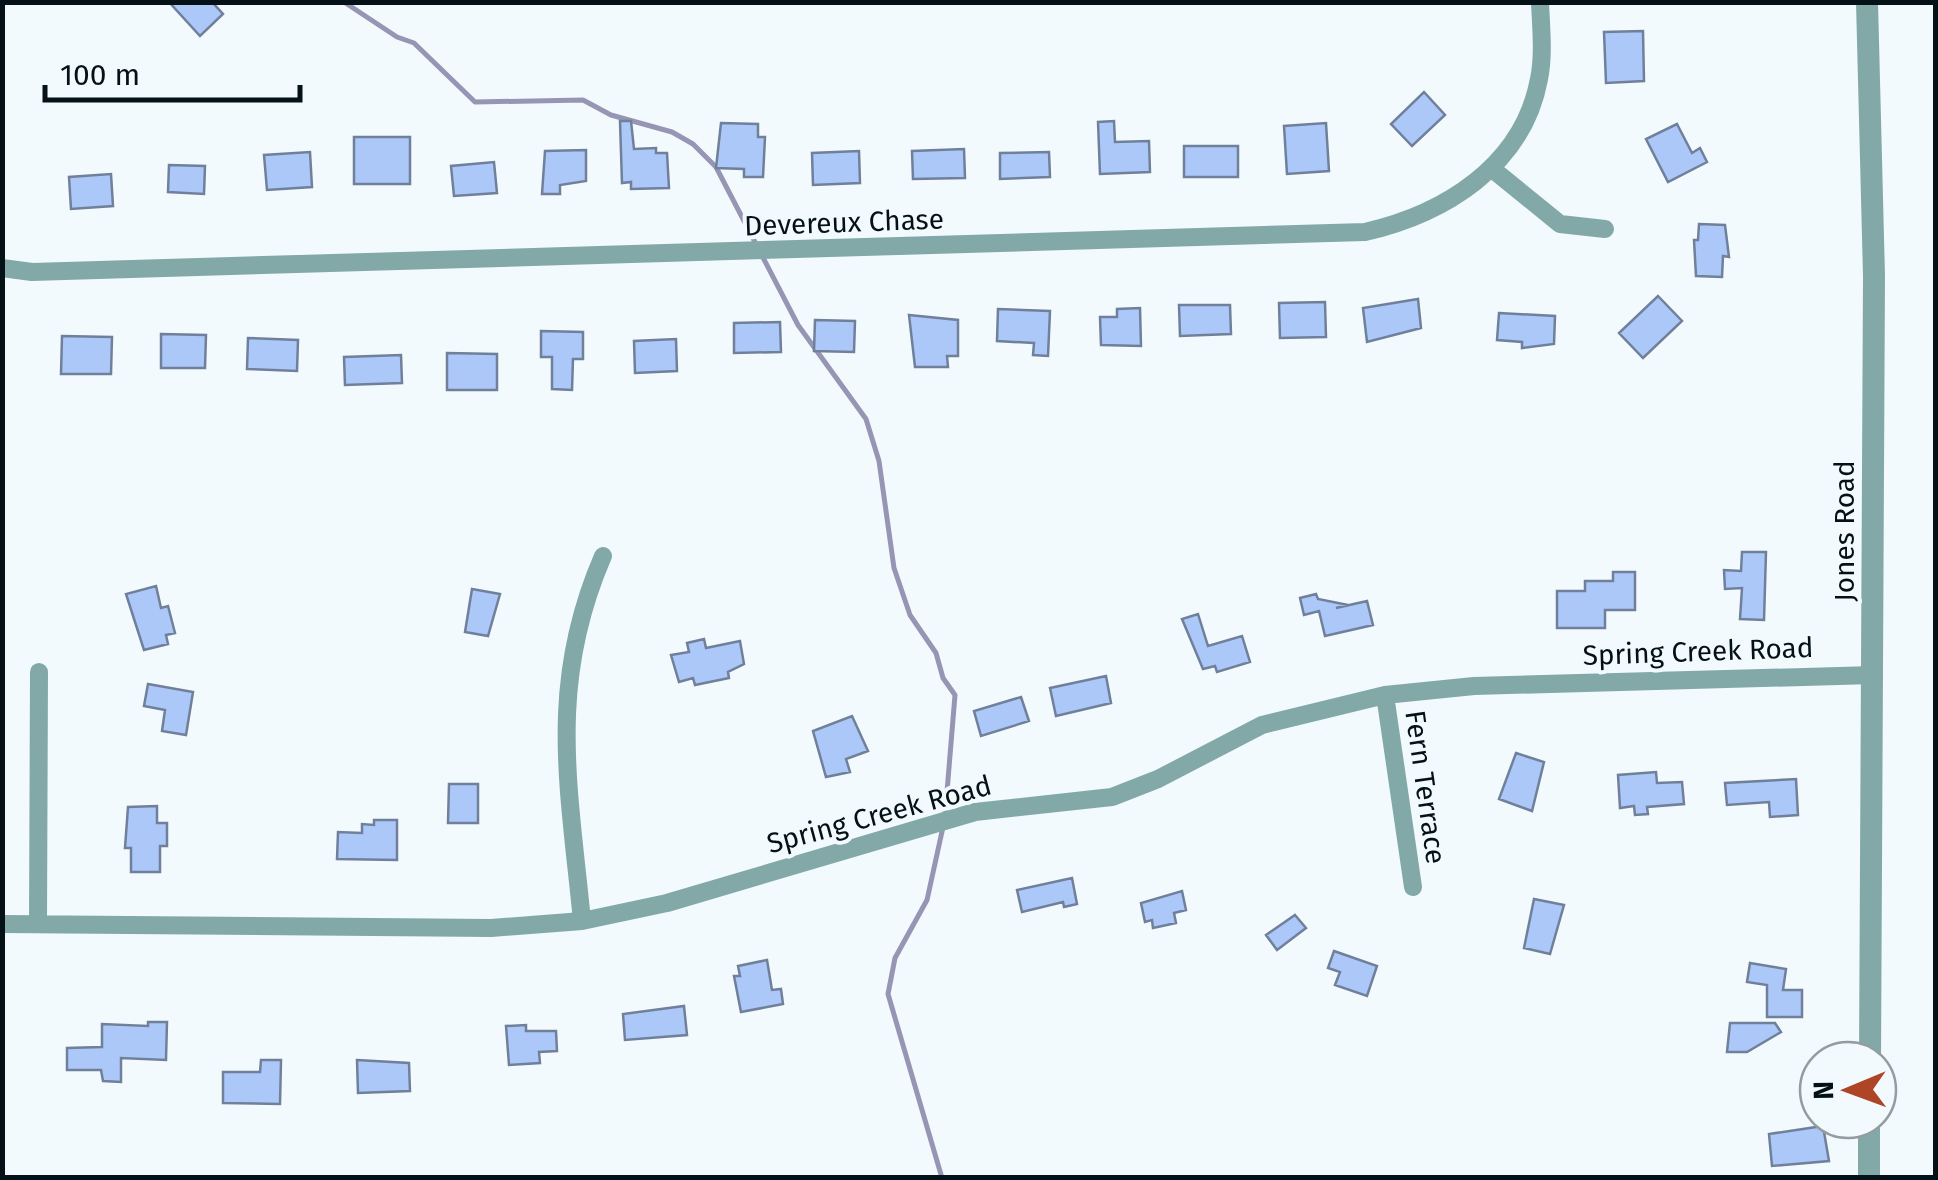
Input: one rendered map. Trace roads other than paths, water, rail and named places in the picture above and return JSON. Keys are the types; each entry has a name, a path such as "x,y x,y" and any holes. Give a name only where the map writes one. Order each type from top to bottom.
{"street":[{"name":"Devereux Chase","path":"2,268 32,272 1366,232 1436,210 1492,168 1522,126 1539,80 1540,2"},
{"name":"Jones Road","path":"1867,2 1874,276 1870,1040"},
{"path":"1492,168 1560,224 1605,230"},
{"path":"582,921 565,703 576,628 603,556"},
{"path":"38,924 40,672"},
{"name":"Spring Creek Road","path":"2,924 491,928 582,921 667,903 975,812 1112,797 1158,780 1262,725 1385,695 1474,686 1874,674"},
{"name":"Fern Terrace","path":"1385,695 1413,887"},
{"path":"1868,1178 1869,1140"}],"waterway":[{"path":"344,2 397,37 414,43 475,102 583,100 611,115 672,132 693,144 716,167 798,325 866,419 879,461 894,568 910,615 936,653 943,678 955,695 945,816"},
{"path":"942,1178 888,994 895,958 927,900 943,827"}]}
